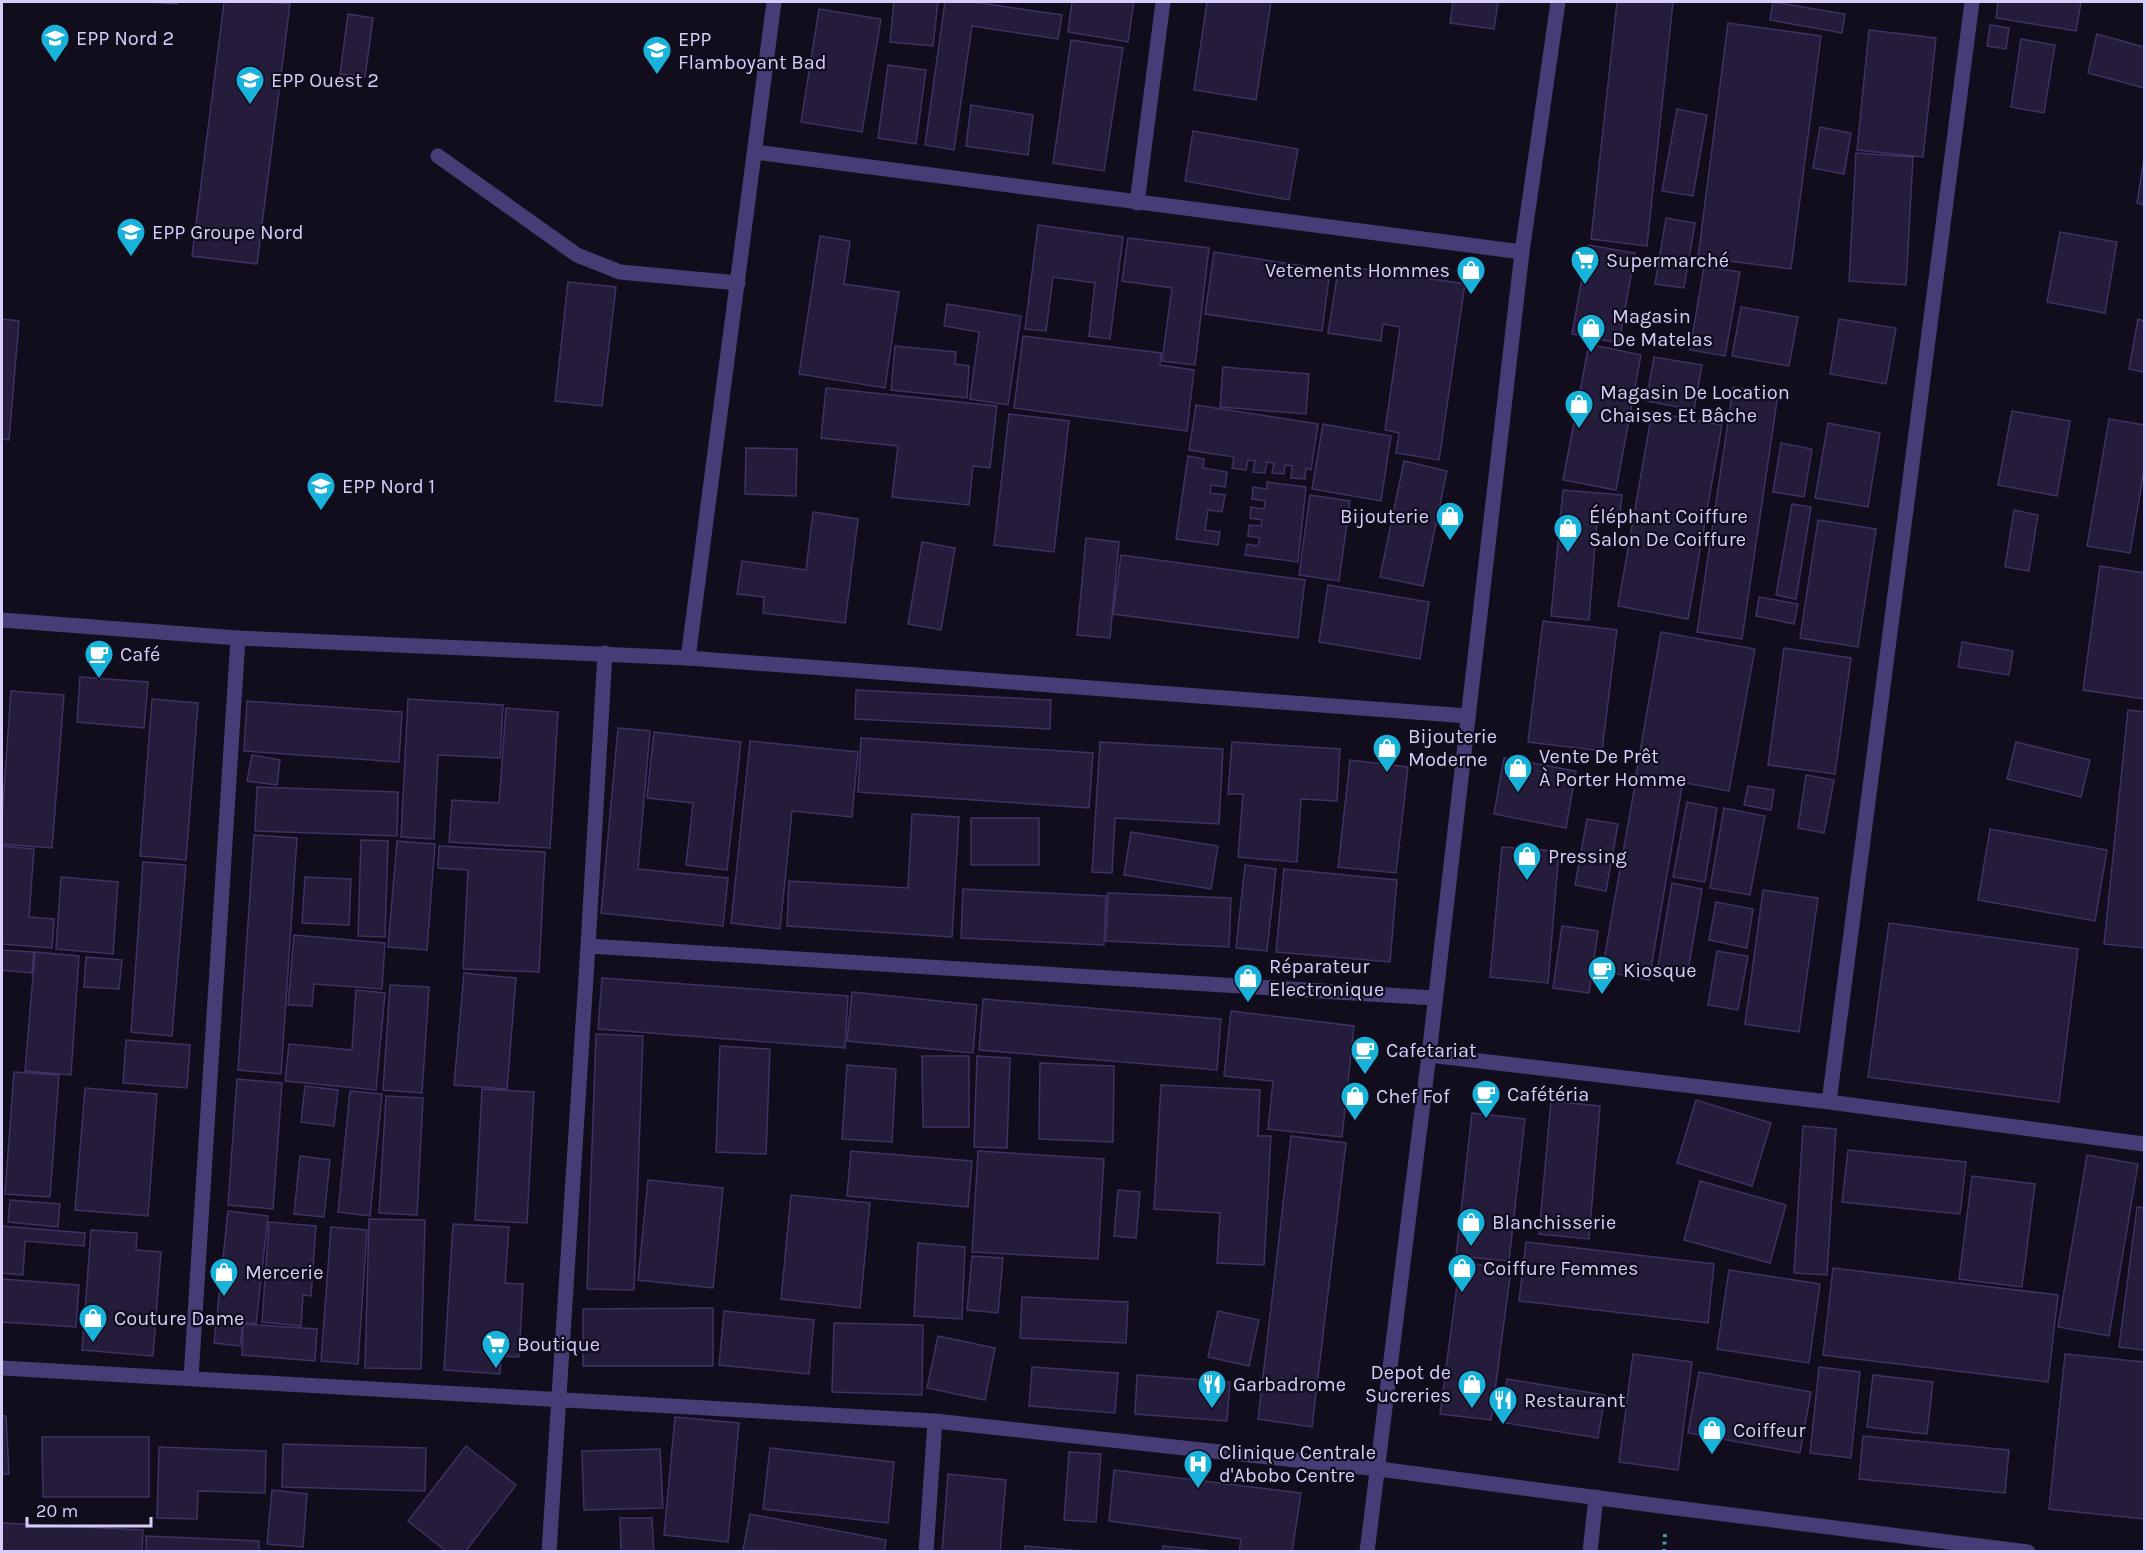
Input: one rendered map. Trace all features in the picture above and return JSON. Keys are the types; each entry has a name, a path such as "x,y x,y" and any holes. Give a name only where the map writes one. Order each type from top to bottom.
{"street":[{"path":"688,658 774,2"},
{"path":"1137,203 1163,2"},
{"path":"1367,1551 1429,1055 1522,252 1558,2"},
{"path":"1829,1102 1972,2"},
{"path":"755,152 1522,252"},
{"path":"438,156 577,255 620,272 738,283"},
{"path":"2,620 238,638 688,658 1468,716"},
{"path":"191,1378 238,638"},
{"path":"549,1551 605,653"},
{"path":"588,946 1435,998"},
{"path":"1429,1055 1829,1102 2145,1144"},
{"path":"2,1368 935,1422 1379,1469 2028,1551"},
{"path":"926,1551 935,1422"},
{"path":"1590,1551 1596,1497"}],"building":[{"path":"146,2 177,2 177,4"},
{"path":"224,2 290,4 257,264 192,256"},
{"path":"894,2 938,2 933,46 890,42"},
{"path":"945,2 973,2 1062,15 1058,39 972,26 954,150 925,145"},
{"path":"1072,2 1134,2 1128,42 1068,32"},
{"path":"1207,2 1271,2 1256,100 1194,90"},
{"path":"1453,2 1498,2 1494,29 1450,23"},
{"path":"1617,2 1673,2 1647,246 1591,239"},
{"path":"1773,2 1845,14 1842,33 1770,20"},
{"path":"1998,2 2081,2 2076,31 1996,18"},
{"path":"819,9 881,19 862,132 801,122"},
{"path":"348,14 373,18 365,77 340,74"},
{"path":"1728,23 1821,36 1791,269 1698,257"},
{"path":"1990,25 2009,28 2006,49 1987,46"},
{"path":"1869,30 1936,38 1923,157 1857,150"},
{"path":"2097,34 2144,47 2144,88 2088,73"},
{"path":"2021,39 2055,45 2044,113 2011,107"},
{"path":"1071,40 1123,48 1104,171 1053,163"},
{"path":"888,65 926,70 916,144 878,138"},
{"path":"971,105 1033,115 1028,155 966,146"},
{"path":"1677,109 1707,115 1693,196 1662,191"},
{"path":"1820,127 1851,133 1844,174 1813,168"},
{"path":"1193,131 1298,149 1289,200 1185,181"},
{"path":"1856,153 1913,157 1906,285 1849,281"},
{"path":"2144,159 2144,205 2137,203"},
{"path":"1666,218 1695,223 1684,288 1655,284"},
{"path":"1038,225 1123,237 1110,339 1089,336 1095,283 1053,277 1046,331 1025,329"},
{"path":"2060,232 2117,242 2105,313 2047,302"},
{"path":"820,236 850,241 844,284 899,292 885,388 799,374"},
{"path":"1128,238 1209,248 1195,365 1162,361 1172,288 1122,281"},
{"path":"1588,245 1635,253 1619,343 1572,334"},
{"path":"1214,252 1330,270 1322,331 1205,314"},
{"path":"1339,265 1465,284 1439,460 1396,453 1399,433 1385,430 1400,327 1383,324 1381,341 1328,333"},
{"path":"1704,266 1740,272 1725,356 1690,350"},
{"path":"568,282 616,287 602,406 555,401"},
{"path":"947,304 1021,316 1008,405 970,399 979,332 944,326"},
{"path":"1741,307 1798,317 1789,366 1732,356"},
{"path":"2,319 19,321 9,440 2,439"},
{"path":"1839,319 1896,328 1886,384 1830,374"},
{"path":"2138,319 2144,321 2144,372 2129,369"},
{"path":"1023,336 1161,353 1160,365 1194,370 1187,431 1014,408"},
{"path":"1589,344 1641,355 1616,490 1563,480"},
{"path":"895,346 956,352 955,364 969,366 967,398 891,390"},
{"path":"1654,357 1702,365 1694,410 1646,401"},
{"path":"1223,367 1309,374 1306,414 1220,407"},
{"path":"1733,387 1778,394 1742,639 1697,632"},
{"path":"826,388 997,406 990,468 973,466 969,505 892,497 898,446 821,438"},
{"path":"1196,405 1318,424 1311,470 1306,468 1305,479 1291,478 1292,466 1285,465 1284,474 1272,473 1274,463 1267,462 1265,473 1253,472 1255,461 1248,460 1246,470 1232,468 1234,457 1189,450"},
{"path":"2012,411 2070,421 2057,496 1998,485"},
{"path":"1652,412 1722,425 1688,619 1618,606"},
{"path":"1009,414 1069,421 1054,552 994,545"},
{"path":"2109,419 2144,425 2144,470 2130,553 2087,546"},
{"path":"1828,423 1880,433 1868,507 1815,498"},
{"path":"1323,424 1391,436 1381,501 1312,489"},
{"path":"1781,443 1812,449 1804,497 1773,492"},
{"path":"746,448 797,449 796,496 745,494"},
{"path":"1188,456 1204,459 1203,468 1227,472 1225,487 1211,485 1210,493 1225,495 1222,512 1208,510 1205,530 1220,532 1218,545 1176,539"},
{"path":"1404,461 1447,471 1423,586 1380,577"},
{"path":"1267,482 1306,487 1298,562 1245,555 1247,544 1258,546 1260,538 1248,536 1249,525 1261,526 1262,520 1250,518 1251,507 1264,509 1265,501 1252,499 1253,487 1267,489"},
{"path":"1563,490 1622,495 1619,523 1597,521 1589,620 1551,616"},
{"path":"1310,495 1350,501 1339,581 1299,575"},
{"path":"1792,504 1811,507 1796,599 1776,595"},
{"path":"2014,510 2038,515 2029,571 2005,567"},
{"path":"813,512 858,519 845,623 763,613 764,597 737,594 742,561 806,570"},
{"path":"1818,520 1876,529 1858,647 1800,638"},
{"path":"1086,538 1119,542 1110,638 1077,635"},
{"path":"922,542 955,548 941,630 908,624"},
{"path":"1121,555 1305,580 1298,638 1113,614"},
{"path":"2100,566 2144,573 2144,699 2083,690"},
{"path":"1328,585 1429,602 1420,659 1319,642"},
{"path":"1759,597 1798,604 1794,624 1756,616"},
{"path":"1543,621 1617,630 1602,751 1528,742"},
{"path":"1661,632 1755,649 1729,791 1636,774"},
{"path":"1962,642 2013,651 2009,675 1958,667"},
{"path":"1784,648 1851,658 1835,774 1768,765"},
{"path":"80,677 148,682 144,728 77,722"},
{"path":"856,690 1051,700 1050,729 855,719"},
{"path":"11,691 64,695 52,848 2,844"},
{"path":"152,699 198,703 186,860 140,856"},
{"path":"408,699 503,705 500,758 438,755 434,839 401,837"},
{"path":"247,701 402,712 399,762 244,751"},
{"path":"506,708 558,712 550,848 449,842 452,800 499,803"},
{"path":"2128,710 2144,712 2144,948 2104,944"},
{"path":"618,728 650,731 638,869 728,878 723,926 601,913"},
{"path":"654,732 741,742 727,870 686,865 693,803 647,798"},
{"path":"861,738 1093,753 1089,808 858,792"},
{"path":"750,741 858,752 852,817 792,811 780,929 731,923"},
{"path":"1100,742 1223,749 1219,824 1115,818 1112,873 1092,872"},
{"path":"1232,742 1340,749 1337,801 1301,799 1297,862 1238,857 1243,794 1228,794"},
{"path":"2016,742 2090,760 2081,797 2007,779"},
{"path":"252,755 280,760 277,785 247,781"},
{"path":"1504,758 1576,771 1566,828 1494,814"},
{"path":"1350,760 1408,767 1396,873 1338,867"},
{"path":"1806,775 1834,780 1824,833 1798,828"},
{"path":"1636,779 1682,787 1649,980 1602,971"},
{"path":"1748,786 1774,790 1771,810 1744,805"},
{"path":"257,787 398,792 397,836 255,831"},
{"path":"1687,802 1717,808 1705,882 1673,877"},
{"path":"1724,808 1765,816 1750,895 1710,888"},
{"path":"912,814 959,817 952,937 787,926 789,881 908,888"},
{"path":"971,818 1039,818 1039,865 971,865"},
{"path":"1587,819 1618,824 1606,891 1575,885"},
{"path":"1990,829 2107,850 2095,921 1978,900"},
{"path":"1131,832 1218,846 1211,889 1124,875"},
{"path":"254,835 297,838 281,1074 238,1070"},
{"path":"361,840 388,841 385,937 358,936"},
{"path":"397,841 435,844 427,950 388,947"},
{"path":"2,846 34,849 29,917 54,919 52,948 2,944"},
{"path":"439,846 545,852 539,972 463,969 468,870 438,868"},
{"path":"1502,847 1559,851 1548,983 1490,977"},
{"path":"143,862 186,865 172,1036 131,1032"},
{"path":"1245,865 1276,869 1267,951 1236,948"},
{"path":"1284,869 1397,880 1390,962 1276,952"},
{"path":"61,877 118,882 113,954 56,949"},
{"path":"305,877 351,879 349,925 302,923"},
{"path":"1672,883 1702,889 1688,971 1658,966"},
{"path":"963,889 1106,896 1104,945 961,938"},
{"path":"1763,890 1818,898 1799,1032 1745,1024"},
{"path":"1108,893 1231,898 1229,947 1106,941"},
{"path":"1716,902 1753,909 1747,948 1709,940"},
{"path":"1889,923 2078,949 2059,1102 1868,1077"},
{"path":"1562,926 1598,931 1589,993 1553,988"},
{"path":"294,935 385,943 382,989 314,984 312,1006 288,1005"},
{"path":"2,950 34,952 32,973 2,970"},
{"path":"1717,951 1748,956 1738,1010 1708,1005"},
{"path":"35,952 79,956 71,1075 25,1071"},
{"path":"86,957 122,960 119,989 84,987"},
{"path":"464,973 516,978 507,1089 454,1085"},
{"path":"602,978 848,996 845,1048 598,1029"},
{"path":"390,985 429,987 422,1093 383,1090"},
{"path":"356,990 385,993 376,1090 285,1081 289,1044 352,1050"},
{"path":"852,992 977,1005 973,1053 847,1041"},
{"path":"983,999 1221,1019 1217,1070 979,1050"},
{"path":"1231,1011 1354,1026 1342,1137 1268,1129 1273,1081 1224,1076"},
{"path":"596,1034 643,1036 634,1290 587,1289"},
{"path":"126,1040 190,1045 187,1088 123,1083"},
{"path":"720,1046 770,1049 766,1154 716,1152"},
{"path":"922,1056 969,1056 969,1127 923,1127"},
{"path":"977,1056 1010,1058 1007,1148 974,1147"},
{"path":"1040,1063 1114,1066 1113,1142 1039,1139"},
{"path":"847,1065 896,1069 892,1142 842,1139"},
{"path":"14,1072 59,1075 50,1197 5,1194"},
{"path":"237,1079 282,1083 273,1209 228,1205"},
{"path":"1161,1085 1260,1090 1258,1136 1271,1136 1264,1265 1217,1263 1220,1213 1154,1209"},
{"path":"305,1086 338,1090 334,1126 301,1122"},
{"path":"85,1088 157,1094 148,1216 75,1210"},
{"path":"482,1089 534,1092 527,1223 475,1220"},
{"path":"350,1091 382,1094 370,1216 338,1212"},
{"path":"386,1096 423,1098 417,1215 379,1213"},
{"path":"1696,1100 1771,1123 1752,1186 1677,1163"},
{"path":"1551,1101 1600,1106 1589,1239 1539,1234"},
{"path":"1472,1113 1525,1119 1509,1261 1456,1256"},
{"path":"1803,1126 1836,1129 1827,1275 1794,1273"},
{"path":"1291,1136 1346,1143 1312,1427 1258,1419"},
{"path":"1848,1150 1966,1162 1960,1214 1842,1202"},
{"path":"851,1151 972,1161 968,1207 847,1196"},
{"path":"978,1151 1104,1159 1098,1259 972,1252"},
{"path":"2087,1155 2138,1164 2109,1336 2058,1327"},
{"path":"300,1156 330,1160 324,1217 294,1214"},
{"path":"1972,1176 2035,1184 2022,1287 1959,1279"},
{"path":"648,1180 723,1188 713,1288 638,1280"},
{"path":"1700,1181 1786,1205 1770,1263 1684,1240"},
{"path":"1118,1190 1140,1192 1136,1238 1114,1236"},
{"path":"791,1195 870,1203 860,1308 781,1299"},
{"path":"10,1200 60,1204 58,1227 8,1222"},
{"path":"2137,1207 2144,1208 2144,1350 2119,1347"},
{"path":"228,1211 268,1216 256,1324 243,1322 240,1346 214,1343"},
{"path":"369,1219 425,1220 421,1369 365,1368"},
{"path":"269,1222 316,1226 311,1296 303,1295 301,1326 262,1322"},
{"path":"453,1224 509,1227 505,1283 523,1284 519,1357 501,1356 500,1374 444,1370"},
{"path":"2,1226 85,1233 84,1246 25,1241 23,1275 2,1273"},
{"path":"331,1227 367,1230 358,1364 321,1361"},
{"path":"91,1230 137,1233 136,1250 161,1252 153,1356 82,1350"},
{"path":"1526,1242 1714,1264 1708,1323 1519,1301"},
{"path":"918,1243 965,1247 962,1319 914,1316"},
{"path":"972,1256 1003,1258 998,1313 967,1310"},
{"path":"1460,1262 1511,1269 1491,1420 1440,1414"},
{"path":"1833,1268 2058,1295 2048,1382 1823,1355"},
{"path":"1729,1270 1820,1284 1809,1363 1717,1349"},
{"path":"2,1279 79,1285 76,1327 2,1322"},
{"path":"1022,1297 1128,1302 1126,1343 1020,1338"},
{"path":"713,1308 713,1366 583,1366 583,1309"},
{"path":"724,1311 814,1320 809,1374 719,1365"},
{"path":"1218,1311 1259,1320 1249,1366 1208,1357"},
{"path":"834,1323 923,1325 922,1395 832,1392"},
{"path":"243,1324 317,1329 315,1361 242,1355"},
{"path":"938,1336 995,1348 985,1400 927,1388"},
{"path":"1633,1354 1692,1362 1678,1470 1619,1462"},
{"path":"2065,1354 2144,1362 2144,1519 2049,1509"},
{"path":"1032,1367 1118,1373 1115,1413 1029,1406"},
{"path":"1819,1367 1860,1372 1851,1458 1810,1453"},
{"path":"1699,1372 1811,1392 1800,1453 1688,1433"},
{"path":"1137,1375 1230,1382 1227,1421 1135,1414"},
{"path":"1873,1375 1933,1382 1927,1434 1867,1427"},
{"path":"1507,1379 1605,1395 1598,1438 1500,1422"},
{"path":"2,1416 6,1416 9,1474 2,1474"},
{"path":"675,1417 739,1423 728,1542 664,1535"},
{"path":"1863,1436 2009,1450 2005,1493 1859,1479"},
{"path":"42,1437 149,1437 149,1497 43,1497"},
{"path":"283,1444 426,1448 425,1491 282,1487"},
{"path":"466,1446 516,1485 465,1552 447,1552 408,1521"},
{"path":"159,1447 266,1451 265,1493 198,1491 197,1519 157,1518"},
{"path":"770,1448 894,1462 888,1523 763,1509"},
{"path":"660,1449 663,1508 584,1510 582,1451"},
{"path":"1069,1452 1101,1454 1096,1522 1064,1520"},
{"path":"1114,1470 1301,1493 1292,1552 1239,1552 1241,1539 1109,1521"},
{"path":"948,1474 1006,1480 1000,1552 942,1552"},
{"path":"272,1490 307,1494 303,1547 267,1544"},
{"path":"750,1514 886,1540 884,1552 743,1550"},
{"path":"620,1518 652,1518 654,1552 621,1552"},
{"path":"2,1523 143,1530 142,1552 2,1552"},
{"path":"146,1536 259,1541 259,1552 146,1552"},
{"path":"1025,1546 1093,1552 1025,1552"},
{"path":"1163,1546 1223,1552 1163,1552"}],"place":[{"name":"EPP Nord 2","path":"55,64"},
{"name":"EPP Flamboyant Bad","path":"657,76"},
{"name":"EPP Ouest 2","path":"250,106"},
{"name":"EPP Groupe Nord","path":"131,258"},
{"name":"Supermarché","path":"1585,286"},
{"name":"Vetements Hommes","path":"1471,296"},
{"name":"Magasin De Matelas","path":"1591,354"},
{"name":"Magasin De Location Chaises Et Bâche","path":"1579,430"},
{"name":"EPP Nord 1","path":"321,512"},
{"name":"Bijouterie","path":"1450,542"},
{"name":"Éléphant Coiffure Salon De Coiffure","path":"1568,554"},
{"name":"Café","path":"99,680"},
{"name":"Bijouterie Moderne","path":"1387,774"},
{"name":"Vente De Prêt À Porter Homme","path":"1518,794"},
{"name":"Pressing","path":"1527,882"},
{"name":"Kiosque","path":"1602,996"},
{"name":"Réparateur Electronique","path":"1248,1004"},
{"name":"Cafetariat","path":"1365,1076"},
{"name":"Cafétéria","path":"1486,1120"},
{"name":"Chef Fof","path":"1355,1122"},
{"name":"Blanchisserie","path":"1471,1248"},
{"name":"Coiffure Femmes","path":"1462,1294"},
{"name":"Mercerie","path":"224,1298"},
{"name":"Couture Dame","path":"93,1344"},
{"name":"Boutique","path":"496,1370"},
{"name":"Garbadrome","path":"1212,1410"},
{"name":"Depot de Sucreries","path":"1472,1410"},
{"name":"Restaurant","path":"1503,1426"},
{"name":"Coiffeur","path":"1712,1456"},
{"name":"Clinique Centrale d'Abobo Centre","path":"1198,1490"}]}
